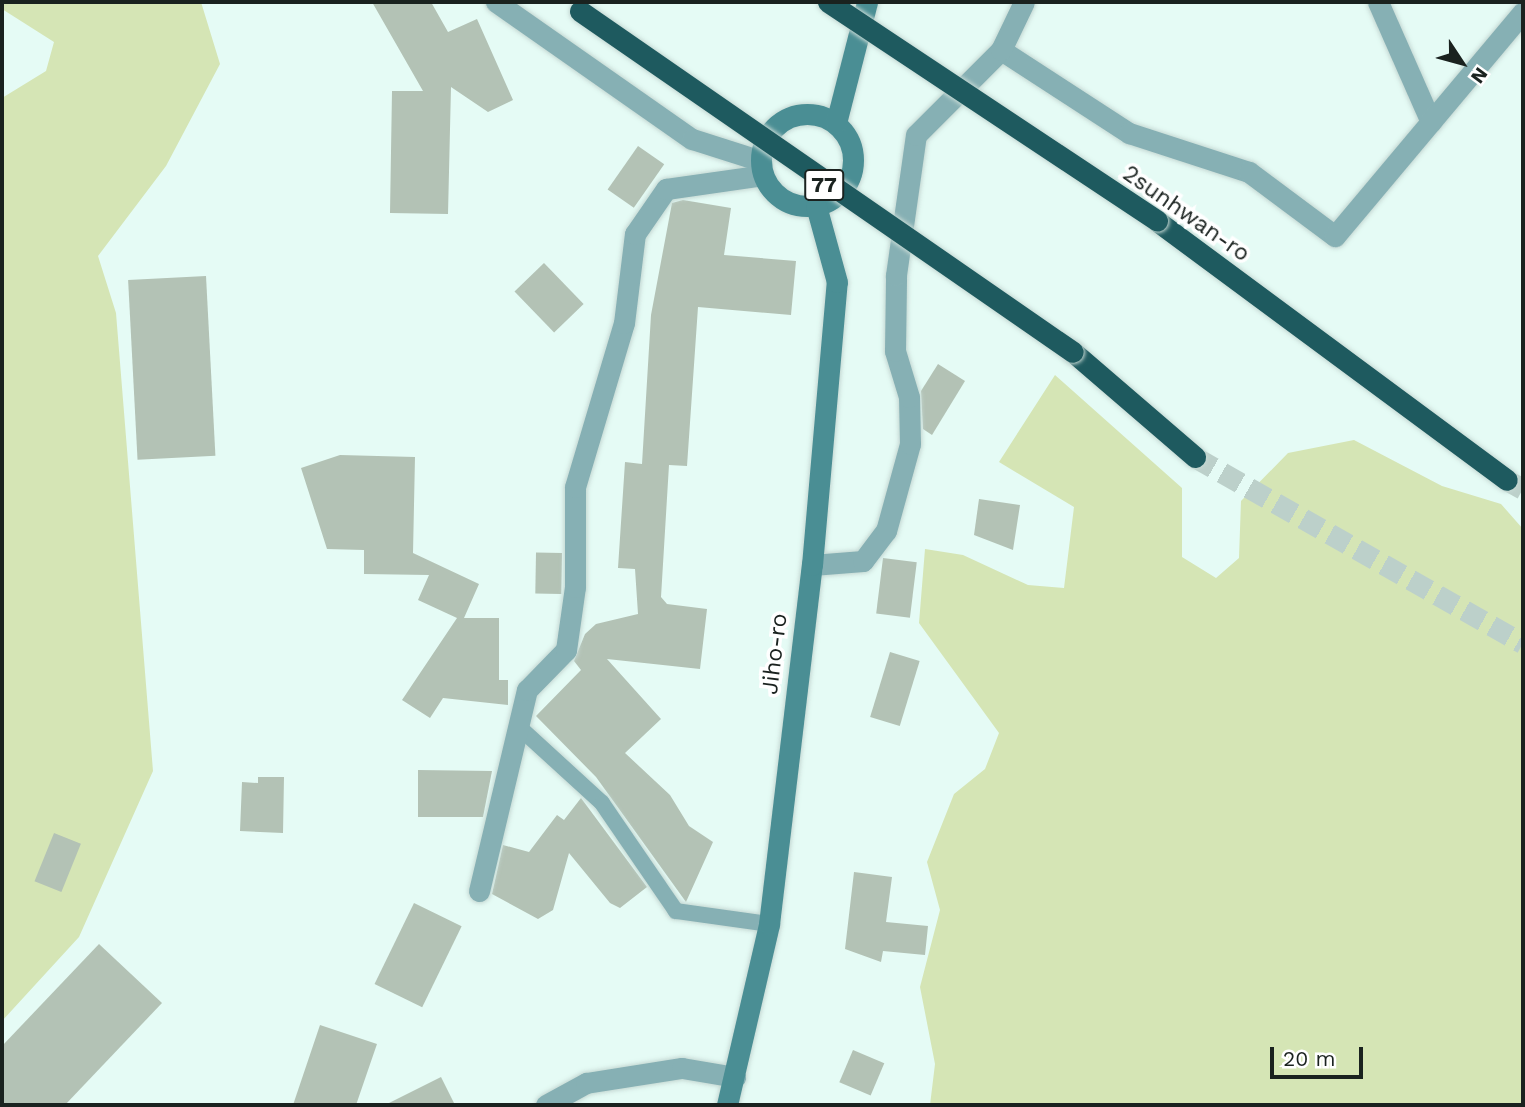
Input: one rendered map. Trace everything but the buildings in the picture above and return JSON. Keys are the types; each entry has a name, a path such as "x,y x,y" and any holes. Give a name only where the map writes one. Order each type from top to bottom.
{"highway":[{"name":"2sunhwan-ro","path":"828,2 1157,221 1507,480"},
{"name":"77","path":"574,6 1073,352 1195,457"}],"main road":[{"path":"836,123 822,116 792,116 769,133 762,168 786,202 816,206 842,190 854,163 836,123 867,2"},
{"name":"Jiho-ro","path":"727,1105 769,924 813,565 837,282 816,206"}],"street":[{"path":"496,2 692,139 762,168"},
{"path":"813,565 863,561 886,531 909,444 909,397 895,351 896,275 916,135 1001,50 1024,2"},
{"path":"1378,2 1431,122"},
{"path":"1001,50 1129,134 1249,172 1335,236 1523,12"},
{"path":"479,891 527,690 566,650 575,587 575,487 624,323 635,234 666,189 762,168"},
{"path":"546,1105 586,1083 682,1068 735,1077"}],"lane":[{"path":"520,728 602,803 676,911 769,924"}],"green space":[{"path":"2,2 201,2 220,64 166,166 98,256 116,313 153,771 79,937 2,1021 2,98 46,71 54,42 2,9"},
{"path":"1055,375 1182,488 1182,557 1216,578 1239,558 1241,501 1288,453 1354,440 1442,486 1501,504 1523,529 1523,1105 930,1105 935,1064 920,987 940,910 927,862 954,794 985,769 999,733 919,623 925,549 963,555 1028,585 1064,588 1074,507 999,462"}],"tunnel":[{"path":"1195,457 1523,643"},
{"path":"1507,480 1523,489"}]}
